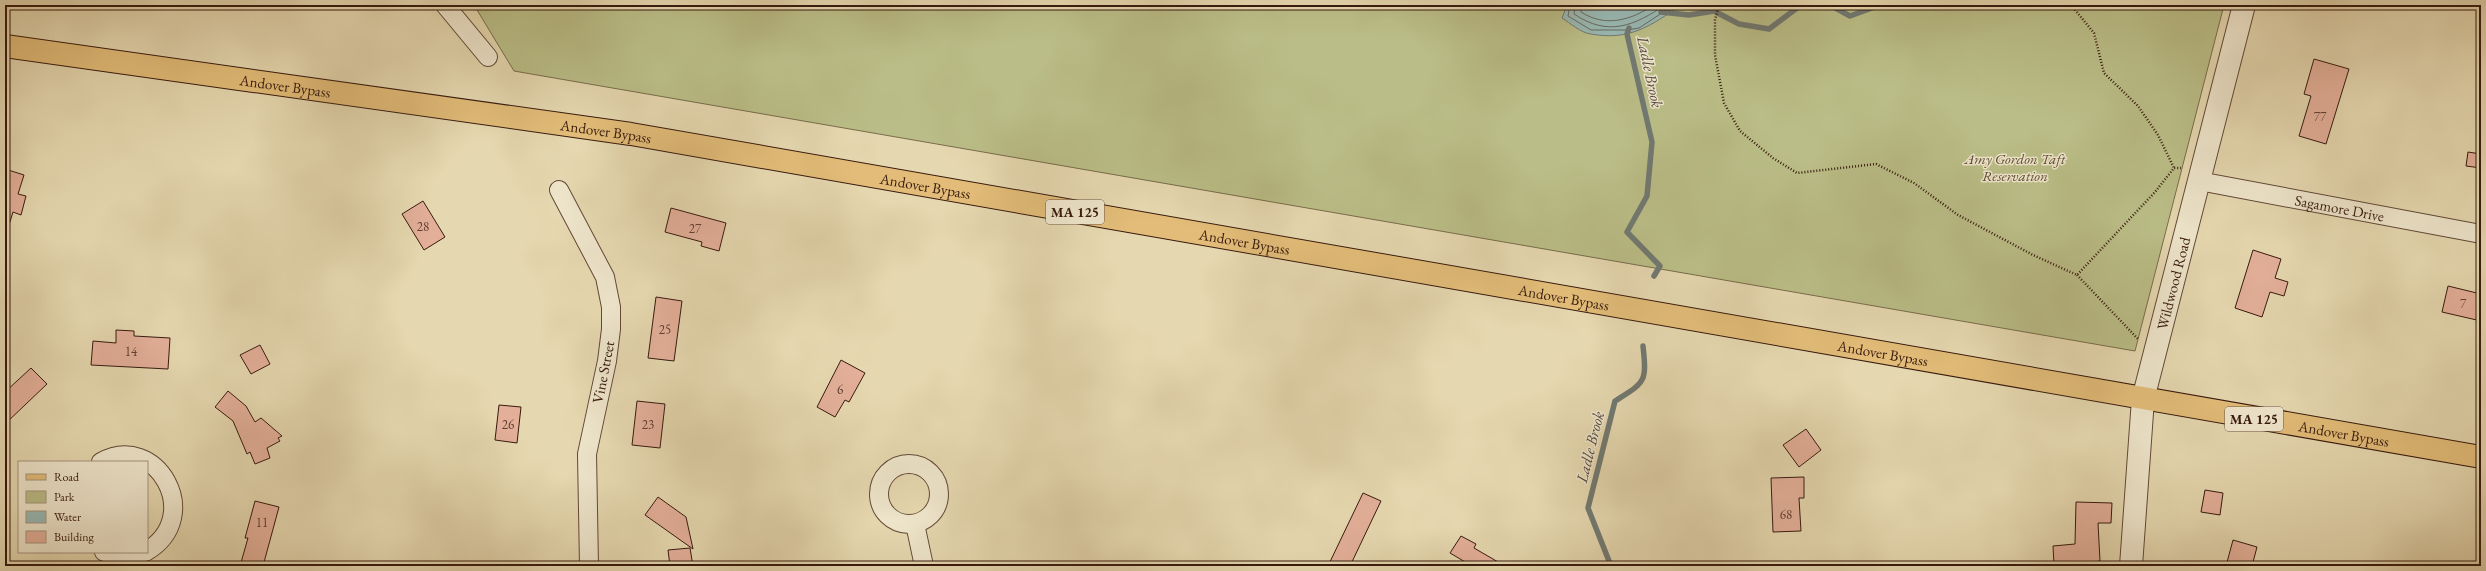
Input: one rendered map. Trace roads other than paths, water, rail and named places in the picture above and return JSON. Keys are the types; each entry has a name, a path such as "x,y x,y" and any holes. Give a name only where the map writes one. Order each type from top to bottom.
{"main road":[{"name":"Andover Bypass","path":"5,46 631,134 2481,457"}],"street":[{"path":"445,5 488,57"},
{"name":"Wildwood Road","path":"2130,566 2143,399 2244,5"},
{"name":"Sagamore Drive","path":"2200,174 2481,234"},
{"name":"Vine Street","path":"559,190 605,277 611,307 611,329 607,361 587,454 589,566"},
{"path":"104,461 114,457 136,458 142,461"},
{"path":"148,464 156,468 170,486 174,507 172,518 162,538 148,550"},
{"path":"915,524 924,566"},
{"path":"109,553 125,556 140,553"},
{"path":"145,553 150,566"}],"water":[{"path":"1567,5 1681,5 1660,19 1639,30 1605,36 1583,32 1562,18"}],"waterway":[{"name":"Ladle Brook","path":"1661,12 1689,15 1714,11 1739,24 1769,29 1801,5"},
{"name":"Ladle Brook","path":"1830,5 1850,16 1880,5"},
{"name":"Ladle Brook","path":"1629,28 1627,34 1652,142 1647,196 1627,232 1660,266 1654,276"},
{"name":"Ladle Brook","path":"1611,566 1588,508 1615,401 1633,390 1642,380 1644,375 1645,368 1643,346"}],"park label":[{"name":"Amy Gordon Taft Reservation","path":"2015,166"}]}
